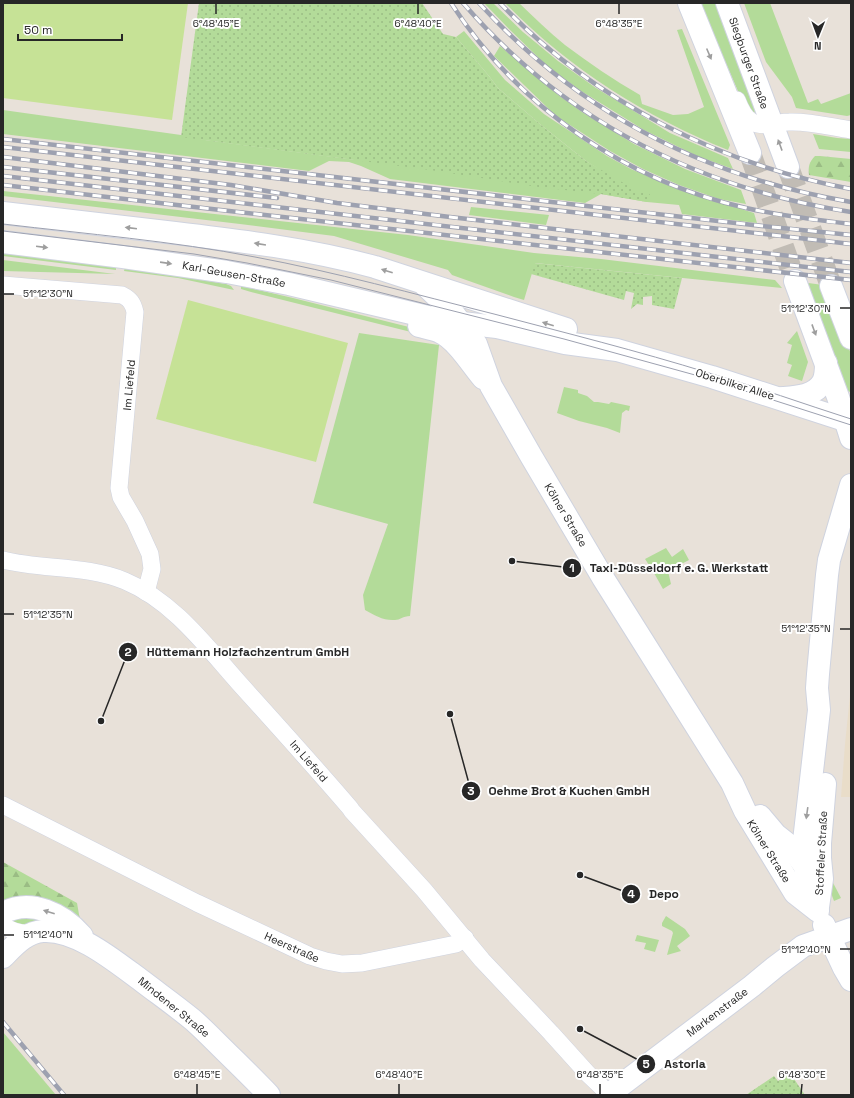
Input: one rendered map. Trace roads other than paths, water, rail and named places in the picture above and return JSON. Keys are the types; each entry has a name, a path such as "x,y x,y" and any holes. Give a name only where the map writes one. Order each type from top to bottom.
{"main road":[{"name":"Siegburger Straße","path":"689,3 750,153"},
{"name":"Siegburger Straße","path":"727,3 788,166"},
{"path":"3,213 249,242 299,250 354,262 424,284 496,317"},
{"name":"Karl-Geusen-Straße","path":"3,242 227,272 282,291 439,331 458,333"},
{"path":"796,281 849,427"},
{"path":"424,284 443,301 474,367 491,386"},
{"path":"831,286 851,338"},
{"path":"458,333 496,317"},
{"path":"476,344 496,317"},
{"name":"Oberbilker Allee","path":"496,317 565,343 617,350 702,374 779,398 849,427"},
{"name":"Kölner Straße","path":"458,333 476,344 491,386 584,547 732,783 745,811 795,893 818,910"},
{"path":"779,398 795,398 815,391 823,382 826,363"},
{"name":"Stoffeler Straße","path":"797,843 819,710 817,688 829,560 851,485"},
{"name":"Stoffeler Straße","path":"818,910 822,878 820,843 832,708 831,670 837,594 851,534"},
{"name":"Kölner Straße","path":"732,783 754,806 776,836 797,843 805,866 815,879 818,910 844,968 851,980"},
{"name":"Mindener Straße","path":"3,913 17,908 31,907 54,913 67,921 90,944 193,1020 269,1095"},
{"name":"Markenstraße","path":"609,1095 803,946 830,938 851,929"},
{"name":"Mindener Straße","path":"17,945 44,931 60,932 90,944"}],"street":[{"name":"Siegburger Straße","path":"718,76 731,87 740,108 751,122 763,125 772,123 800,122 851,130"},
{"name":"Siegburger Straße","path":"750,153 750,145 753,137 772,123"},
{"name":"Im Liefeld","path":"3,285 122,295 128,298 133,304 135,312 119,488 121,496 135,521 150,554 152,569 146,592"},
{"name":"Im Liefeld","path":"3,560 30,565 82,570 106,575 124,581 146,592 170,610 190,628 280,728 465,938"},
{"name":"Heerstraße","path":"3,805 197,903 310,956 326,961 342,964 362,963 456,944 465,938"},
{"name":"Mindener Straße","path":"3,925 9,930 23,934 17,945"},
{"path":"465,938 482,960 609,1095"}],"tunnel":[{"path":"750,153 795,281"},
{"path":"788,167 831,286"}],"tram line":[{"path":"3,224 192,246 315,269 629,350 727,378 851,419"},
{"path":"3,231 194,254 331,280 564,339 695,375 851,425"}],"railway":[{"path":"451,3 478,41 508,75 542,106 579,134 618,159 659,179 702,196 746,208 772,213 851,224"},
{"path":"463,3 503,45 545,82 590,115 638,143 688,166 740,186 795,201 851,212"},
{"path":"479,3 518,42 559,77 602,108 647,134 695,157 745,176 797,191 851,202"},
{"path":"500,3 536,38 576,70 617,98 661,123 706,145 754,163 802,178 851,189"},
{"path":"3,139 851,235"},
{"path":"3,147 851,244"},
{"path":"3,157 231,185 337,203 851,263"},
{"path":"3,167 277,198"},
{"path":"3,176 851,272"},
{"path":"3,185 851,280"},
{"path":"3,1022 64,1095"}],"place":[{"name":"Taxi-Düsseldorf e. G. Werkstatt","path":"512,561"},
{"name":"Oehme Brot & Kuchen GmbH","path":"450,714"},
{"name":"Hüttemann Holzfachzentrum GmbH","path":"101,721"},
{"name":"Depo","path":"580,875"},
{"name":"Astoria","path":"580,1029"}]}
